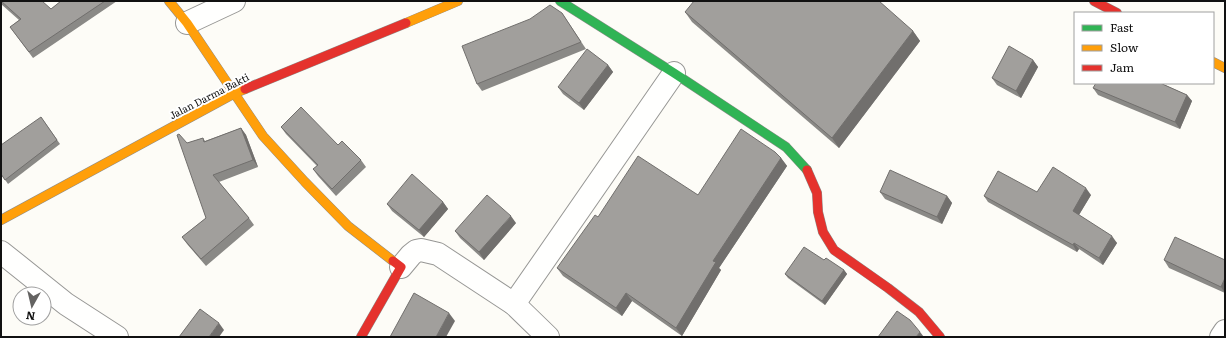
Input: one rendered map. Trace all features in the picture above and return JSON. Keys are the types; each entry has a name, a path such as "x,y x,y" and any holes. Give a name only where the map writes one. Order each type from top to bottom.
{"street":[{"path":"169,1 187,23 218,67 263,136 348,226 401,267"},
{"path":"187,23 234,1"},
{"name":"Jalan Darma Bakti","path":"1,220 235,93 458,1"},
{"path":"560,1 674,73 786,147 807,169 817,193 818,212 823,232 834,250 919,312 940,337"},
{"path":"1094,1 1116,12"},
{"path":"1214,62 1225,68"},
{"path":"514,304 674,73"},
{"path":"361,337 401,267 411,254 421,250 438,254 514,304 548,337"},
{"path":"1,252 66,304 117,337"},
{"path":"1221,337 1225,330"}],"building":[{"path":"1,1 42,1 51,9 61,1 105,1 29,52 10,27 21,19"},
{"path":"694,1 879,1 913,31 832,138 685,12"},
{"path":"550,5 562,13 581,42 477,84 462,46 530,19"},
{"path":"1009,46 1033,60 1016,91 992,78"},
{"path":"587,49 608,65 579,103 558,87"},
{"path":"1095,84 1162,84 1187,95 1175,122 1093,88"},
{"path":"301,107 338,145 342,141 361,160 332,189 313,169 318,165 281,127"},
{"path":"41,117 57,140 5,180 1,174 1,145"},
{"path":"241,128 253,160 213,175 249,218 201,259 182,237 206,218 177,135 179,134 187,143 203,138 204,142"},
{"path":"741,129 775,152 781,158 713,261 716,262 676,328 626,293 616,308 557,268 595,215 598,217 638,156 698,195"},
{"path":"1053,167 1086,188 1073,211 1112,236 1099,258 1074,243 1073,245 984,196 998,171 1037,192"},
{"path":"890,170 947,196 937,217 880,192"},
{"path":"412,174 443,202 419,230 387,204"},
{"path":"487,195 511,216 479,252 455,231"},
{"path":"1175,237 1225,260 1225,278 1221,287 1164,260"},
{"path":"804,247 824,260 826,258 844,270 822,301 785,274"},
{"path":"414,293 449,313 436,337 390,337"},
{"path":"200,309 219,323 209,337 179,337"},
{"path":"897,311 910,320 920,332 916,337 878,337"}],"traffic: fast":[{"path":"560,1 674,73 786,147 807,170"}],"traffic: slow":[{"path":"169,1 187,23 263,136 348,226 393,261"},
{"path":"406,23 458,1"},
{"path":"1214,62 1225,68"},
{"path":"1,220 235,93 245,89"}],"traffic: jam":[{"path":"1094,1 1115,12"},
{"path":"245,89 406,23"},
{"path":"807,170 817,193 818,212 823,232 834,250 919,312 940,337"},
{"path":"361,337 401,267 393,261"}]}
